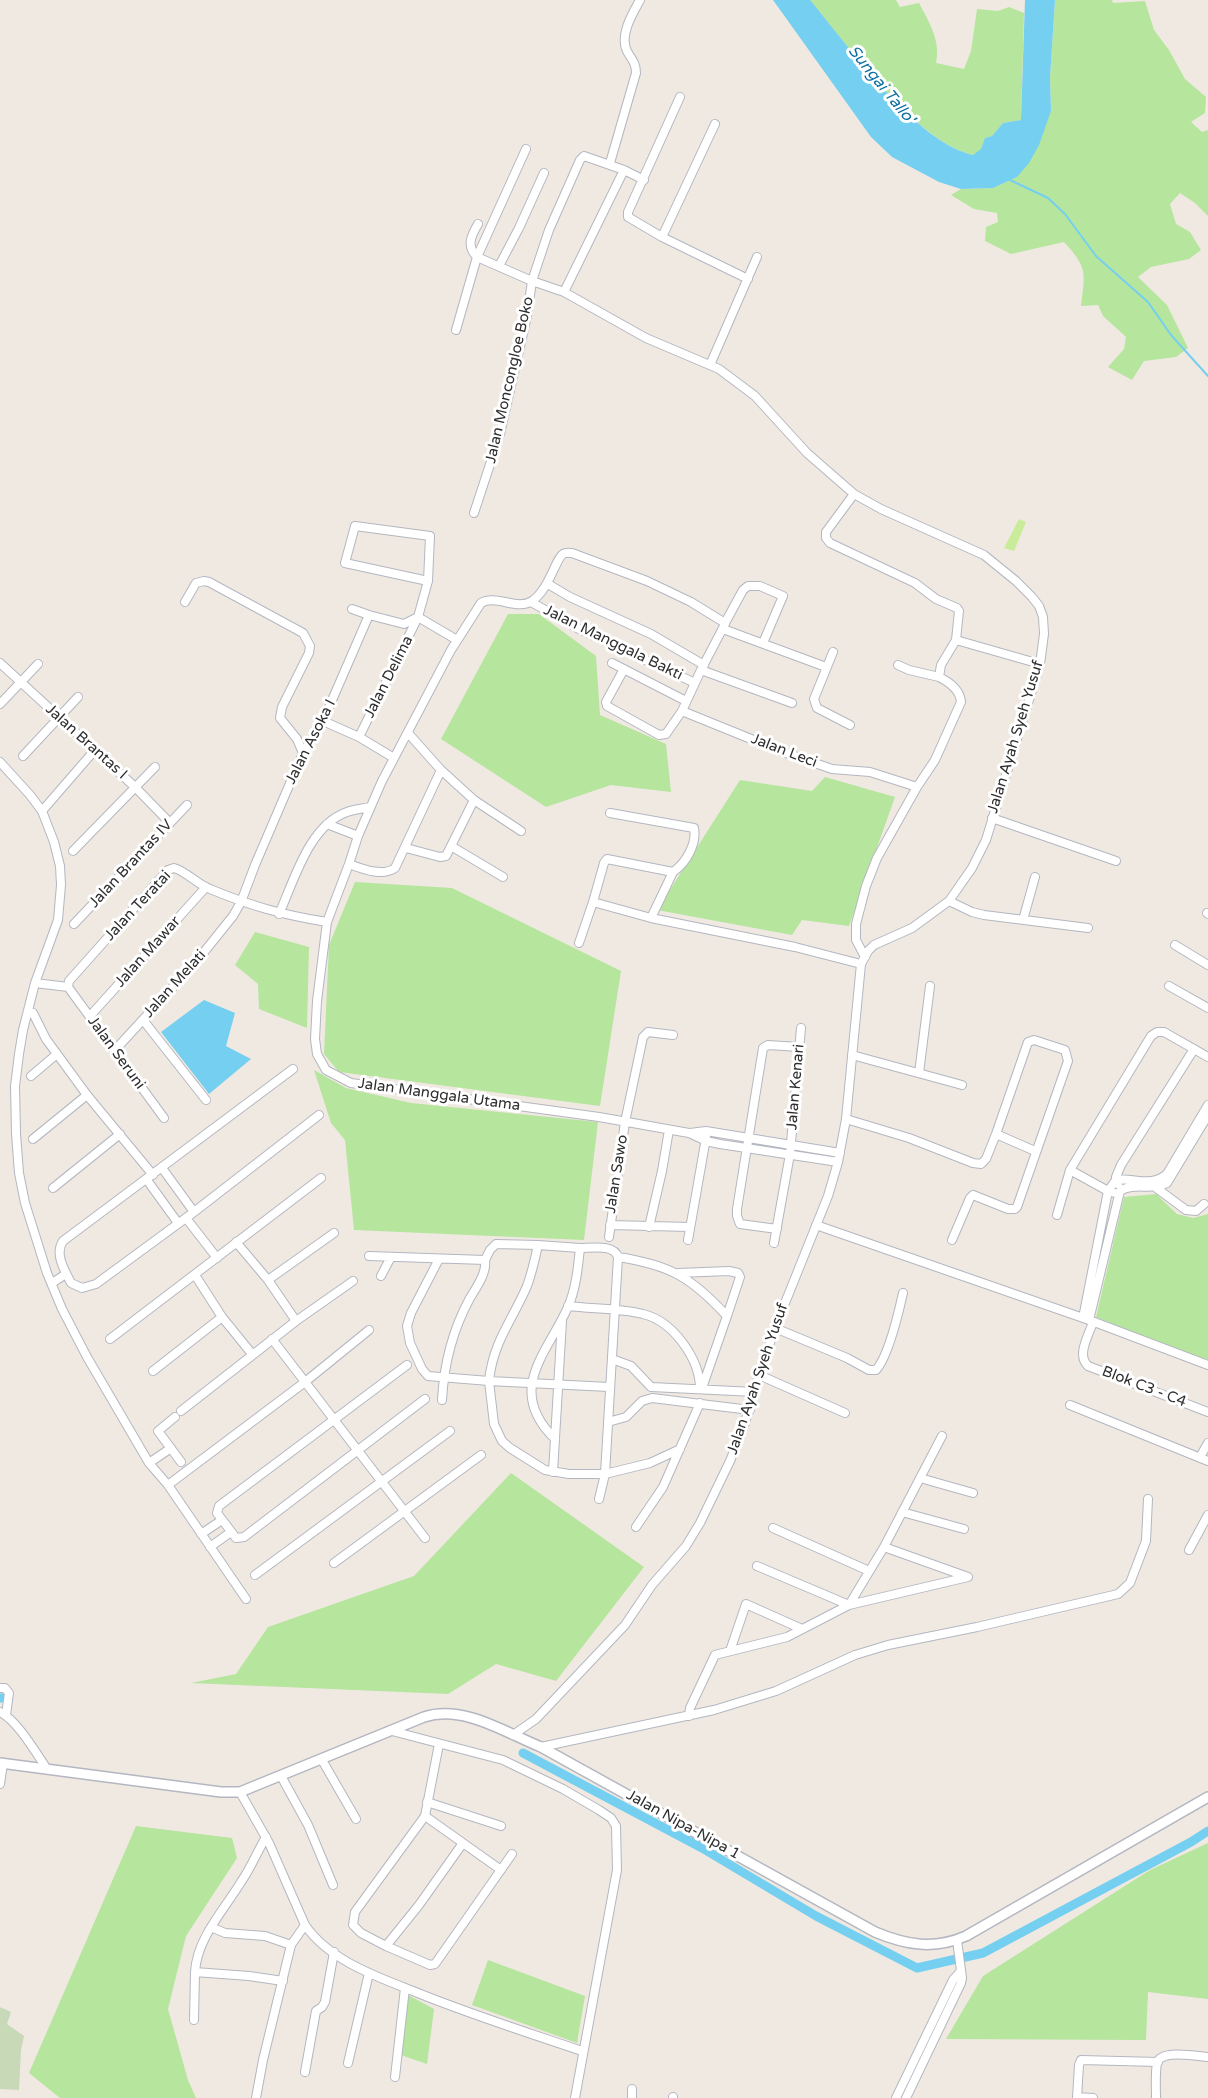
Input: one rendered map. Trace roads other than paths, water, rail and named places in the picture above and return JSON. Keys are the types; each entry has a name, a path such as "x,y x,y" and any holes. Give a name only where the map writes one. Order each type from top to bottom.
{"street":[{"path":"610,164 636,73 635,62 625,44 630,19 640,0"},
{"path":"680,97 628,212 628,217 662,237 748,279"},
{"path":"662,237 715,124"},
{"path":"456,330 477,257 526,149"},
{"name":"Jalan Moncongloe Boko","path":"474,513 500,434 527,316 532,281 549,230 581,157 610,164 644,180"},
{"path":"564,292 624,170"},
{"path":"499,266 544,173"},
{"path":"477,257 472,252 470,243 478,224"},
{"name":"Jalan Moncongloe Boko","path":"477,257 564,292 646,339"},
{"path":"710,365 757,257"},
{"name":"Jalan Ayah Syeh Yusuf","path":"646,339 710,365 728,375 755,396 821,467 854,494 891,514 984,555 1016,581 1039,606 1043,618 1044,634 1040,664 986,840 972,868 949,901 912,928 874,945 863,960"},
{"path":"854,494 826,532 826,538 830,543 915,583 936,599 959,611 956,640 941,665 939,677 898,665"},
{"name":"Jalan Delima","path":"359,737 418,617 428,581 430,536 355,526 345,563 428,581"},
{"path":"531,602 548,584 560,557 565,553 572,554 647,581 691,602 724,626 826,668"},
{"path":"185,602 196,583 209,582 303,633 310,646 309,652 282,707 280,718 297,740 303,753"},
{"path":"548,584 651,634 702,667 792,702"},
{"path":"624,669 606,702 607,706 659,735 666,734 682,711 702,667 743,590 748,586 760,586 787,598 763,643"},
{"name":"Jalan Manggala Utama","path":"531,602 522,604 485,601 481,603 457,640 370,807 327,922 322,944 315,1039 319,1060 326,1070 351,1083 491,1101 625,1122 689,1133 706,1141 747,1149 838,1162"},
{"name":"Jalan Manggala Bakti","path":"531,602 578,628 695,684"},
{"path":"352,609 404,624 418,617 457,640"},
{"name":"Jalan Asoka I","path":"233,916 241,902 303,753 323,721 369,615"},
{"path":"956,640 1040,664"},
{"path":"833,652 814,704 817,708 850,725"},
{"name":"Jalan Brantas I","path":"0,663 93,751 135,787 170,823"},
{"path":"612,663 686,701"},
{"path":"0,704 38,664"},
{"name":"Jalan Ayah Syeh Yusuf","path":"513,1734 536,1719 619,1632 652,1586 686,1546 700,1523 730,1461 750,1410 775,1328 828,1196 838,1162 846,1119 863,960 856,940 856,924 866,886 877,858 916,787 935,760 961,702 955,688 939,677"},
{"path":"23,756 78,697"},
{"name":"Jalan Leci","path":"682,711 783,752 832,769 870,772 916,787"},
{"path":"323,721 359,737 394,758"},
{"path":"408,733 441,770 474,800 521,831"},
{"path":"42,811 93,751"},
{"path":"0,762 42,811 60,866 58,920 35,983 23,1030 15,1086 19,1173 25,1203 52,1283 87,1357 149,1463 168,1485 246,1599"},
{"path":"74,851 155,767"},
{"path":"349,864 369,871 391,871 398,864 441,770"},
{"path":"406,848 446,856 474,800"},
{"name":"Jalan Brantas IV","path":"74,924 188,805"},
{"path":"279,914 314,840 327,824 347,812 370,807"},
{"path":"610,813 693,828 695,838 683,865 673,872 651,918"},
{"path":"992,818 1116,861"},
{"path":"327,824 358,836"},
{"path":"451,846 503,877"},
{"path":"579,943 607,859 673,872"},
{"name":"Jalan Teratai","path":"68,987 69,981 168,870 174,868 206,887 241,902 279,914 327,922"},
{"path":"1023,920 1035,877"},
{"name":"Jalan Mawar","path":"90,1016 206,887"},
{"path":"949,901 972,912 1088,928"},
{"path":"593,902 651,918 863,960"},
{"name":"Jalan Melati","path":"115,1050 196,962 233,916"},
{"path":"1175,945 1208,965"},
{"path":"35,983 68,987"},
{"path":"919,1073 930,986"},
{"path":"1169,986 1208,1008"},
{"name":"Jalan Seruni","path":"68,987 164,1118"},
{"path":"33,1013 42,1034 87,1095 120,1134 178,1223"},
{"path":"143,1020 206,1100"},
{"name":"Jalan Kenari","path":"774,1243 790,1154 801,1028"},
{"name":"Jalan Sawo","path":"609,1238 625,1122 643,1037 648,1032 674,1035"},
{"path":"1057,1215 1070,1170 1151,1036 1156,1032 1164,1032 1208,1057"},
{"path":"846,1119 909,1138 977,1164 983,1163 996,1134 1028,1042 1034,1040 1065,1050 1068,1061 1015,1209 1008,1209 973,1196 970,1198 952,1240"},
{"path":"777,1229 739,1223 737,1209 763,1048 768,1045 799,1047"},
{"path":"1089,1320 1108,1191 1116,1180 1121,1165 1194,1049"},
{"path":"31,1076 57,1054"},
{"path":"852,1055 962,1085"},
{"path":"292,1069 63,1241 59,1253 66,1274 75,1286 87,1288 96,1284 194,1212 319,1115"},
{"path":"33,1139 87,1095"},
{"path":"1116,1180 1143,1182 1162,1179 1208,1105"},
{"path":"1070,1170 1108,1191 1120,1192 1167,1183 1208,1115"},
{"path":"649,1227 669,1130"},
{"path":"687,1240 706,1131"},
{"path":"689,1133 706,1131 840,1153"},
{"path":"53,1188 120,1134"},
{"path":"996,1134 1035,1151"},
{"path":"162,1168 194,1212"},
{"path":"110,1339 321,1178"},
{"path":"1089,1320 1120,1192 1116,1180"},
{"path":"1155,1187 1186,1210 1196,1211 1207,1203"},
{"path":"186,1218 216,1258"},
{"path":"610,1225 690,1227"},
{"path":"816,1225 1089,1320 1208,1365"},
{"path":"268,1280 334,1233"},
{"path":"236,1242 268,1280 296,1321"},
{"path":"442,1400 443,1378 454,1329 481,1278 486,1266 485,1260 496,1244 612,1249 618,1257 605,1474 599,1499"},
{"path":"538,1245 530,1279 502,1332 490,1366 489,1382 494,1424 502,1441 545,1470 580,1475 605,1474 650,1463 680,1449"},
{"path":"555,1439 544,1428 537,1412 531,1384 537,1364 573,1294 580,1248"},
{"path":"369,1256 485,1260"},
{"path":"381,1276 391,1257"},
{"path":"618,1257 647,1262 676,1273 700,1288 727,1316"},
{"path":"439,1259 411,1313 406,1332 424,1372 430,1377 609,1387"},
{"path":"676,1273 729,1271 738,1273 740,1277 701,1388"},
{"path":"52,1283 66,1274"},
{"path":"195,1275 222,1317 252,1354"},
{"path":"182,1462 158,1431 252,1354 353,1281"},
{"path":"775,1328 847,1358 869,1370 876,1370 893,1332 903,1293"},
{"path":"568,1306 644,1314 652,1317 687,1348 700,1377 701,1388"},
{"path":"153,1371 222,1317"},
{"path":"554,1472 562,1317"},
{"name":"Blok C3 - C4","path":"1089,1320 1082,1359 1088,1366 1208,1412"},
{"path":"168,1485 305,1382 369,1330"},
{"path":"272,1339 425,1538"},
{"path":"612,1359 632,1366 651,1387 755,1392"},
{"path":"407,1365 219,1506 216,1513 236,1538 244,1537 425,1399"},
{"path":"759,1375 845,1413"},
{"path":"608,1422 626,1417 646,1398 750,1410"},
{"path":"636,1527 663,1487 700,1403"},
{"path":"1070,1405 1204,1459 1208,1443"},
{"path":"255,1575 450,1431"},
{"path":"849,1605 884,1546 942,1436"},
{"path":"149,1463 171,1448"},
{"path":"334,1563 481,1455"},
{"path":"920,1478 973,1493"},
{"path":"541,1747 714,1710 776,1690 855,1655 888,1645 1118,1594 1130,1583 1146,1541 1148,1499"},
{"path":"902,1512 964,1529"},
{"path":"1190,1550 1208,1515"},
{"path":"201,1534 222,1520"},
{"path":"773,1528 869,1571"},
{"path":"210,1547 231,1532"},
{"path":"689,1716 690,1708 715,1655 787,1637 849,1605 968,1577 884,1546"},
{"path":"757,1566 849,1605"},
{"path":"730,1651 746,1604 802,1629"},
{"path":"0,1688 5,1688 9,1693 3,1714 47,1769"},
{"name":"Jalan Nipa-Nipa 1","path":"2,1763 221,1792 240,1792 424,1717 453,1713 484,1722 541,1747 874,1932 913,1944 937,1944 957,1940 1208,1797"},
{"path":"392,1731 488,1755 520,1767 599,1810 611,1818 616,1826 617,1870 575,2098"},
{"path":"439,1744 425,1816 361,1904 353,1919 353,1925 361,1933 386,1946 430,1965 435,1964 512,1854"},
{"path":"322,1760 356,1819"},
{"path":"0,1784 2,1763"},
{"path":"281,1776 308,1825 333,1885"},
{"path":"240,1792 266,1837 305,1925 312,1935 334,1952 369,1973 449,2006 582,2051"},
{"path":"427,1802 501,1826"},
{"path":"425,1816 501,1870"},
{"path":"194,2020 197,1959 211,1927 243,1880 266,1837"},
{"path":"386,1946 419,1905 463,1843"},
{"path":"256,2098 291,1946 305,1925"},
{"path":"211,1927 225,1933 265,1936 291,1946"},
{"path":"906,2098 958,1991 962,1978 957,1940"},
{"path":"305,2072 316,2011 325,2002 334,1952"},
{"path":"896,2098 960,1969"},
{"path":"195,1972 283,1981"},
{"path":"348,2064 369,1973"},
{"path":"395,2077 405,1988"},
{"path":"1156,2098 1158,2062 1161,2057 1170,2054 1208,2056"},
{"path":"1094,2098 1077,2097 1078,2065 1081,2060 1158,2062"},
{"path":"632,2089 632,2098"}],"water":[{"path":"773,0 810,0 884,90 906,112 928,132 951,146 973,155 981,149 985,138 992,136 1003,123 1021,120 1025,0 1055,0 1050,77 1051,111 1039,145 1029,163 1017,177 993,188 961,189 939,182 892,157 871,137"},
{"path":"204,1000 235,1013 226,1046 251,1059 209,1094 161,1032"}],"waterway":[{"path":"1010,180 1048,198 1065,214 1096,256 1148,302 1171,335 1208,376"},
{"path":"523,1753 702,1848 816,1916 917,1968 983,1953 1208,1831"}],"water label":[{"name":"Sungai Tallo'","path":"881,85"}]}
